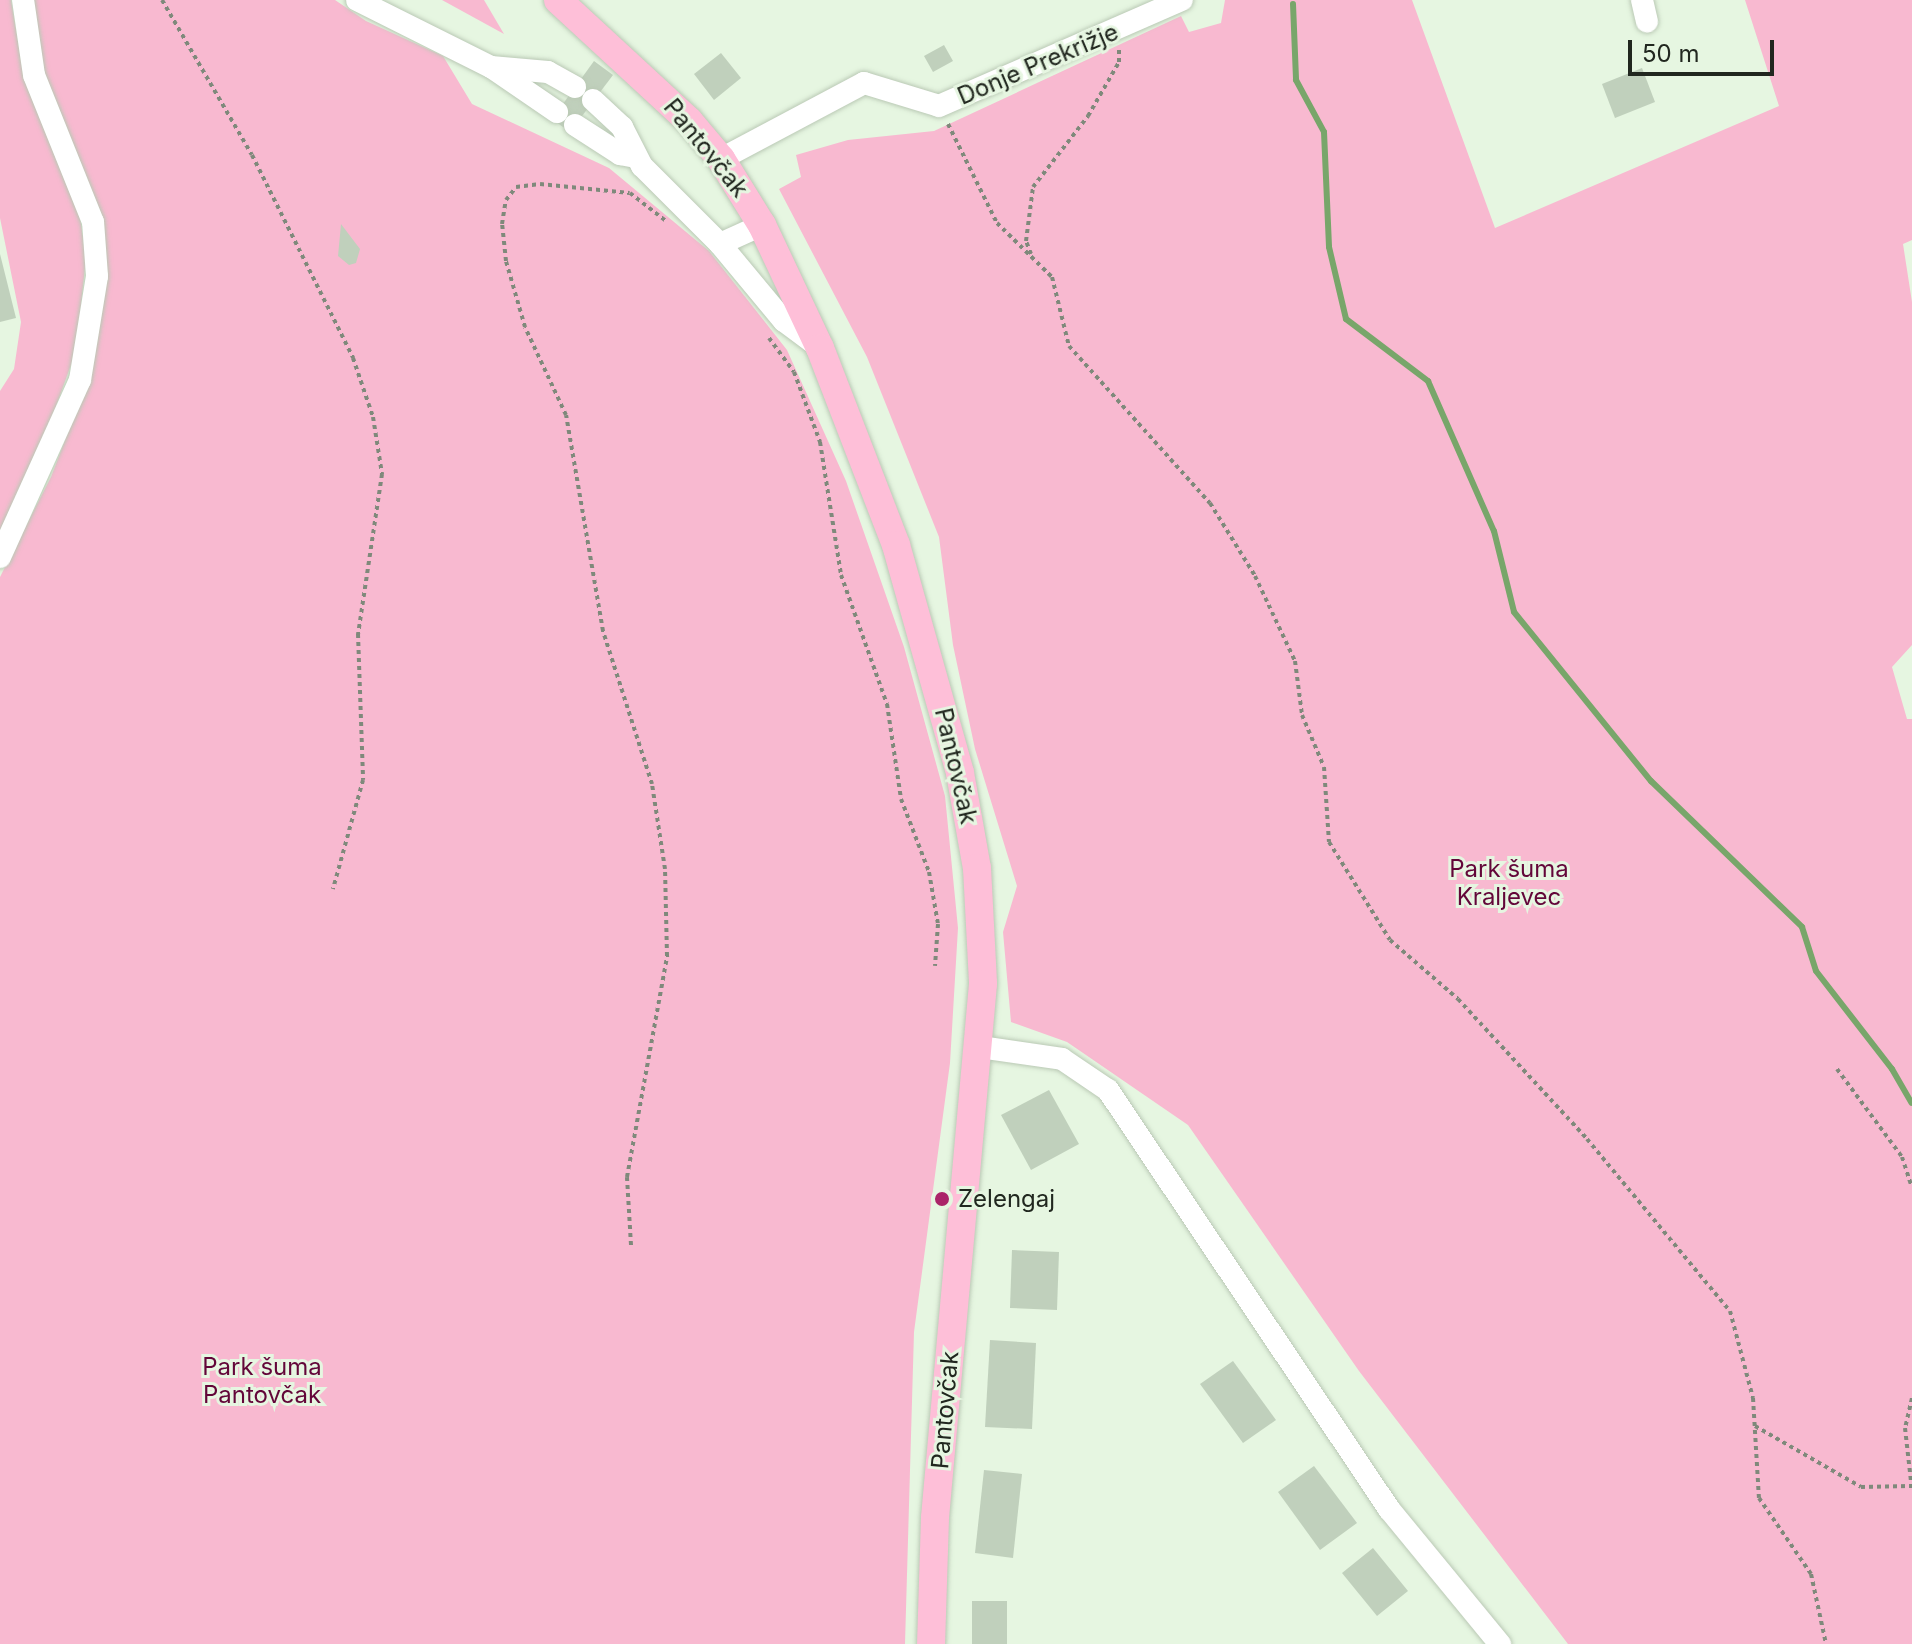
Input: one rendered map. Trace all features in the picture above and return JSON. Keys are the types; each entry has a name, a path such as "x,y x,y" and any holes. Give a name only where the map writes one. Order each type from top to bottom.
{"main road":[{"name":"Pantovčak","path":"558,0 642,74 721,159 762,225 820,348 896,545 960,773 982,922 980,1047 935,1518 931,1644"}],"street":[{"path":"0,557 80,380 93,323 97,276 93,222 34,75 23,0"},
{"path":"357,0 491,67 620,154 636,157"},
{"name":"Donje Prekrižje","path":"721,159 864,83 939,106 1182,0"},
{"path":"491,67 548,72 584,94 622,127 636,157 720,244 784,321 820,348"},
{"path":"720,244 762,225"},
{"path":"980,1047 1062,1059 1108,1090 1389,1509 1500,1644"}],"path":[{"path":"162,0 252,155 353,358 373,417 382,474 358,634 363,780 333,889"},
{"path":"1032,256 1026,241 1033,187 1088,116 1119,62 1120,29"},
{"path":"939,106 997,223 1052,277 1069,346 1210,503 1255,576 1295,661 1302,715 1324,767 1329,842 1390,940 1458,999 1555,1104 1730,1311 1753,1398 1759,1498 1811,1574 1826,1644"},
{"path":"631,1245 627,1177 667,956 665,869 652,784 603,631 566,415 525,327 502,224 506,200 516,187 540,184 630,193 669,224"},
{"path":"760,325 794,372 820,442 841,575 887,704 901,799 929,872 938,924 935,966"},
{"path":"1837,1069 1902,1157 1912,1187"},
{"path":"1755,1426 1861,1487 1911,1488 1905,1428 1912,1398"}],"green space":[{"path":"0,0 11,0 24,78 80,218 86,258 76,351 34,467 0,530 0,391 14,369 21,322 0,218"},
{"name":"Park šuma Pantovčak","path":"33,0 335,0 366,21 443,56 472,104 609,168 709,251 787,350 846,481 904,647 945,796 958,928 950,1063 914,1332 905,1644 0,1644 0,577 51,477 82,396 105,269 48,95"},
{"path":"442,0 484,0 504,34"},
{"name":"Park šuma Kraljevec","path":"1225,0 1412,0 1495,228 1779,106 1745,0 1912,0 1912,240 1903,244 1912,302 1912,645 1892,667 1907,719 1912,719 1912,1644 1568,1644 1359,1371 1188,1125 1067,1042 1011,1022 1003,932 1017,886 975,749 953,645 939,537 867,357 779,189 801,177 796,155 848,140 934,131 1181,16 1189,32 1221,23"}],"building":[{"path":"944,45 953,61 933,72 924,56"},
{"path":"721,53 741,78 714,100 694,74"},
{"path":"594,61 613,75 570,132 552,119"},
{"path":"1642,68 1655,102 1615,118 1602,84"},
{"path":"341,224 360,249 356,263 349,265 338,256"},
{"path":"0,254 16,318 0,322"},
{"path":"1049,1090 1079,1144 1031,1170 1001,1115"},
{"path":"1012,1250 1059,1252 1057,1310 1010,1308"},
{"path":"990,1340 1036,1343 1032,1429 985,1427"},
{"path":"1233,1361 1276,1420 1243,1443 1200,1384"},
{"path":"1314,1466 1357,1523 1320,1550 1278,1492"},
{"path":"984,1470 1022,1474 1013,1558 975,1553"},
{"path":"1373,1548 1408,1591 1377,1616 1342,1573"},
{"path":"972,1601 1007,1601 1007,1644 972,1644"}],"waterway":[{"path":"1293,4 1296,80 1324,132 1329,247 1346,319 1428,381 1494,531 1514,612 1651,781 1802,927 1816,971 1892,1069 1912,1103"}],"place":[{"name":"Zelengaj","path":"942,1199"}]}
